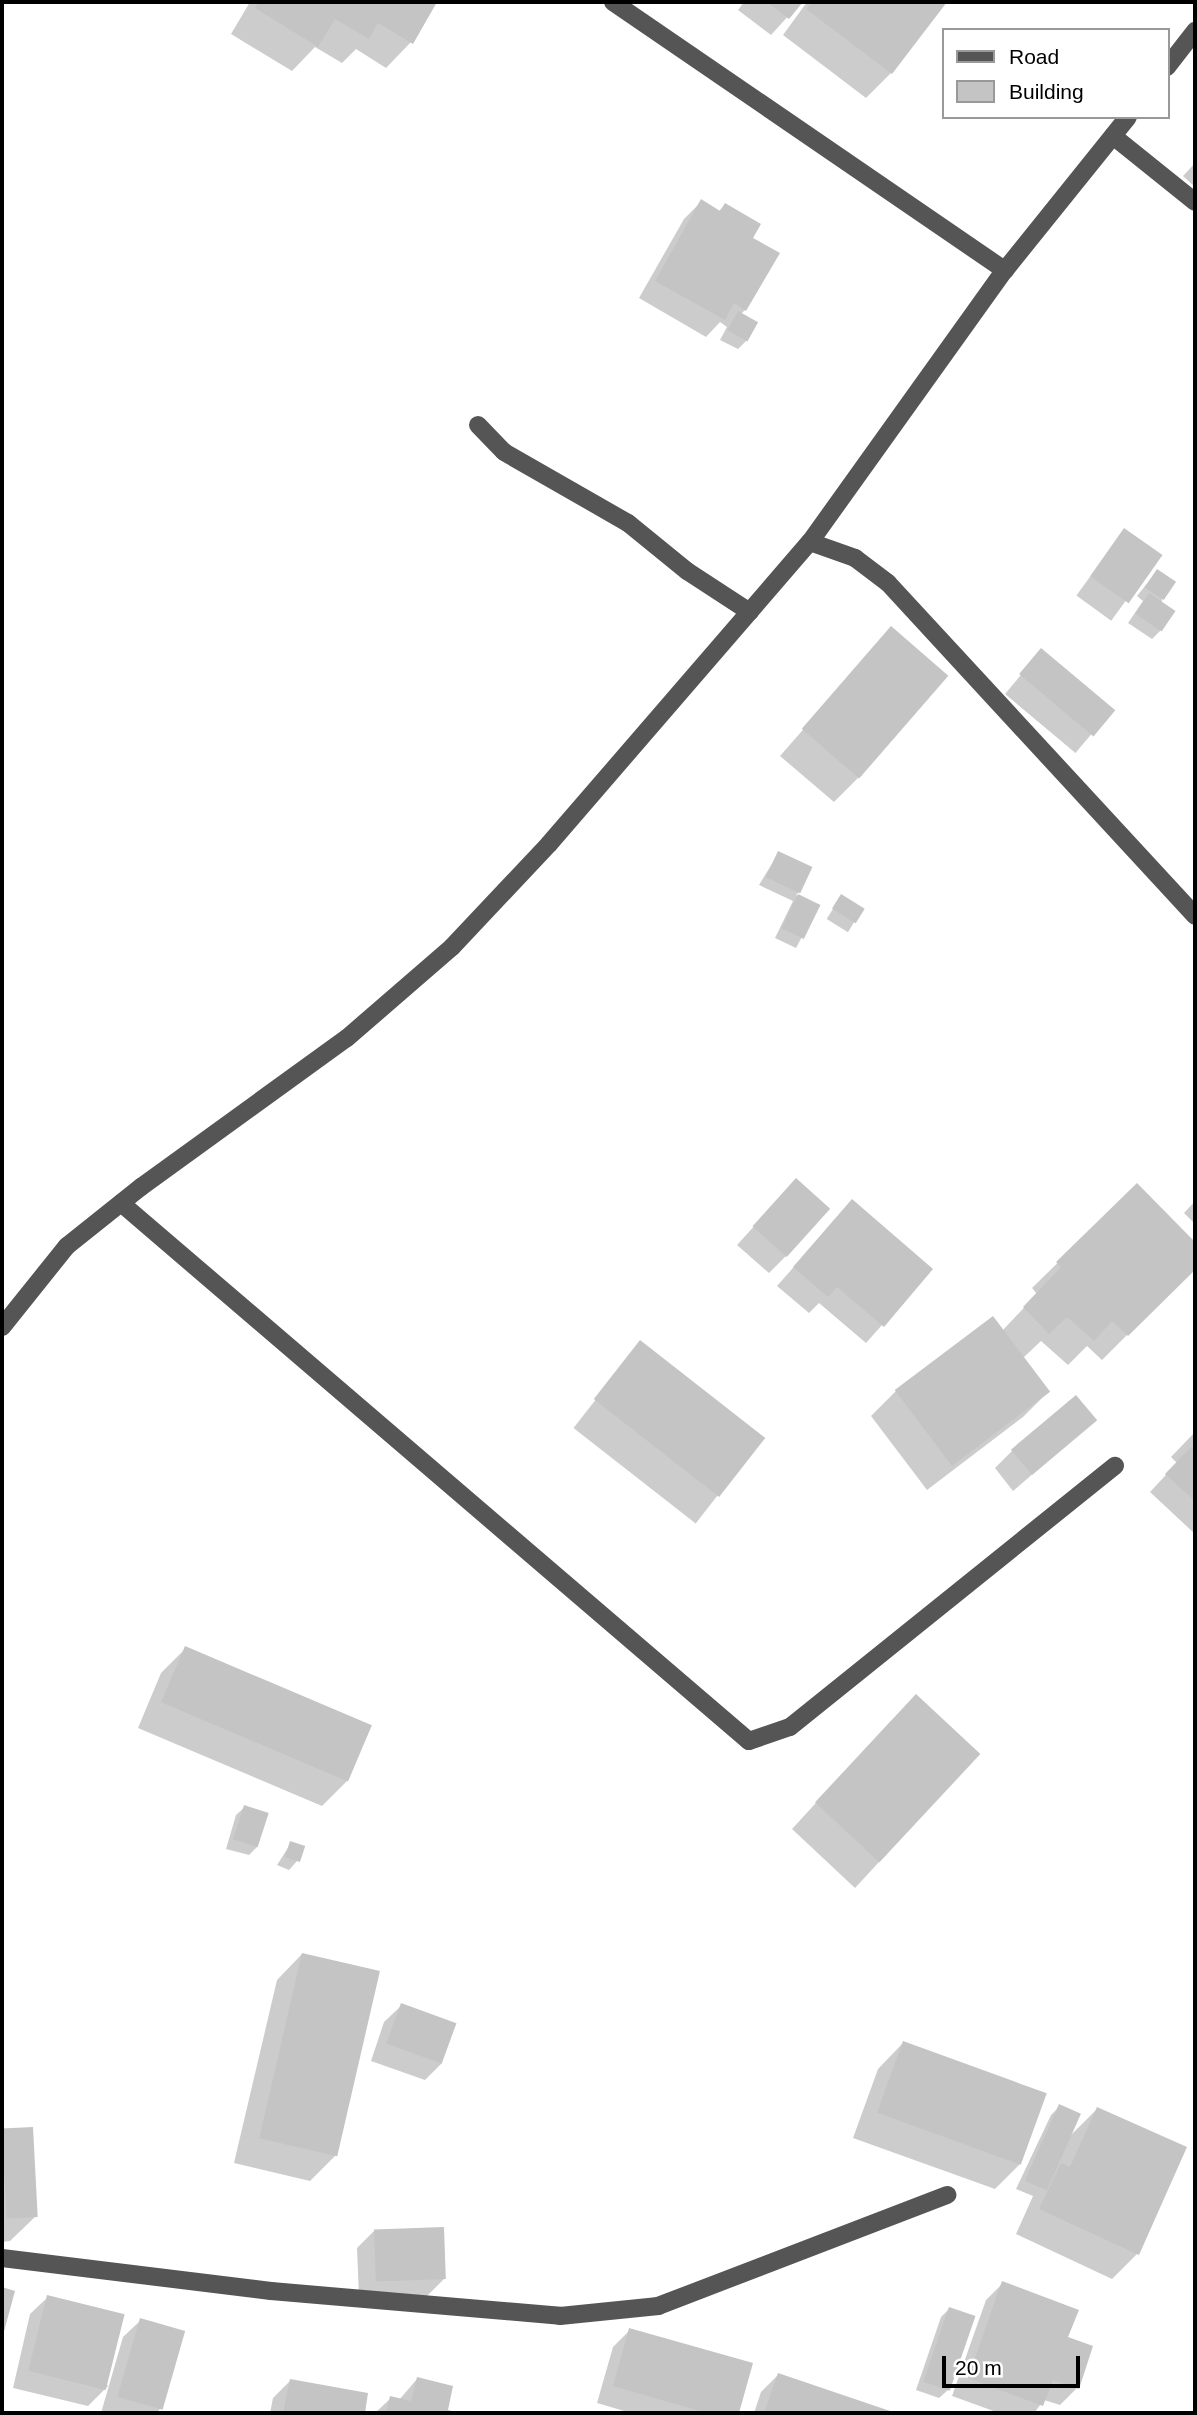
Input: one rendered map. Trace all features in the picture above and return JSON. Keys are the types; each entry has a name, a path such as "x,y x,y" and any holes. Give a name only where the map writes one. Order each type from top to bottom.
{"street":[{"path":"613,2 1005,270"},
{"path":"1169,64 1195,31"},
{"path":"2,1327 67,1246 121,1203 347,1038 452,947 550,844 810,542 1005,270 1126,119"},
{"path":"1113,136 1195,202"},
{"path":"478,425 504,452 628,523 688,571 750,611"},
{"path":"810,542 855,558 888,583 1195,916"},
{"path":"121,1203 749,1741 790,1727 1115,1466"},
{"path":"2,2258 271,2291 560,2316 658,2306 947,2195"}],"building":[{"path":"259,2 437,2 413,44 378,23 369,39 335,19 318,47 255,8"},
{"path":"767,2 803,2 789,19"},
{"path":"812,2 947,2 892,74 806,9"},
{"path":"701,199 720,211 725,203 761,224 753,238 780,253 746,311 734,303 725,320 655,281"},
{"path":"738,311 758,322 747,341 727,330"},
{"path":"1124,528 1163,555 1129,603 1090,576"},
{"path":"1157,569 1176,582 1164,600 1145,587"},
{"path":"1149,593 1176,611 1162,632 1135,614"},
{"path":"891,626 948,676 859,779 802,729"},
{"path":"1041,648 1115,710 1093,736 1019,674"},
{"path":"778,851 812,867 800,893 766,877"},
{"path":"798,894 820,905 804,939 781,928"},
{"path":"841,894 865,909 856,923 832,908"},
{"path":"796,1178 830,1209 787,1257 753,1226"},
{"path":"1137,1183 1195,1242 1195,1270 1128,1336 1112,1321 1094,1341 1067,1317 1049,1334 1023,1307 1061,1267 1056,1262"},
{"path":"852,1199 933,1269 884,1327 837,1287 828,1297 793,1267"},
{"path":"993,1316 1050,1392 952,1466 895,1390"},
{"path":"640,1340 765,1438 719,1497 594,1399"},
{"path":"1076,1395 1097,1420 1032,1475 1011,1450"},
{"path":"1191,1447 1195,1450 1195,1501 1165,1474"},
{"path":"185,1646 372,1725 348,1781 161,1702"},
{"path":"916,1694 980,1754 879,1862 815,1802"},
{"path":"244,1805 269,1813 258,1847 233,1839"},
{"path":"290,1841 305,1846 300,1862 285,1857"},
{"path":"302,1953 380,1971 337,2156 259,2138"},
{"path":"401,2003 456,2023 442,2064 386,2043"},
{"path":"903,2041 1047,2093 1021,2165 877,2112"},
{"path":"1059,2104 1081,2114 1047,2190 1025,2181"},
{"path":"1097,2107 1187,2147 1139,2255 1039,2209 1061,2163 1070,2167"},
{"path":"33,2127 38,2217 7,2218 2,2129"},
{"path":"444,2227 446,2279 376,2281 374,2229"},
{"path":"1002,2281 1079,2310 1068,2337 1093,2346 1079,2389 1053,2380 1043,2406 968,2378"},
{"path":"2,2287 15,2291 3,2335 2,2335"},
{"path":"47,2295 125,2314 106,2390 28,2371"},
{"path":"949,2307 975,2316 950,2391 923,2382"},
{"path":"140,2318 185,2331 163,2410 117,2397"},
{"path":"629,2328 753,2363 739,2413 707,2413 613,2386"},
{"path":"778,2373 896,2413 764,2413"},
{"path":"417,2377 453,2386 448,2410 458,2413 386,2413 390,2396 411,2401"},
{"path":"290,2379 368,2393 365,2413 283,2413"}]}
